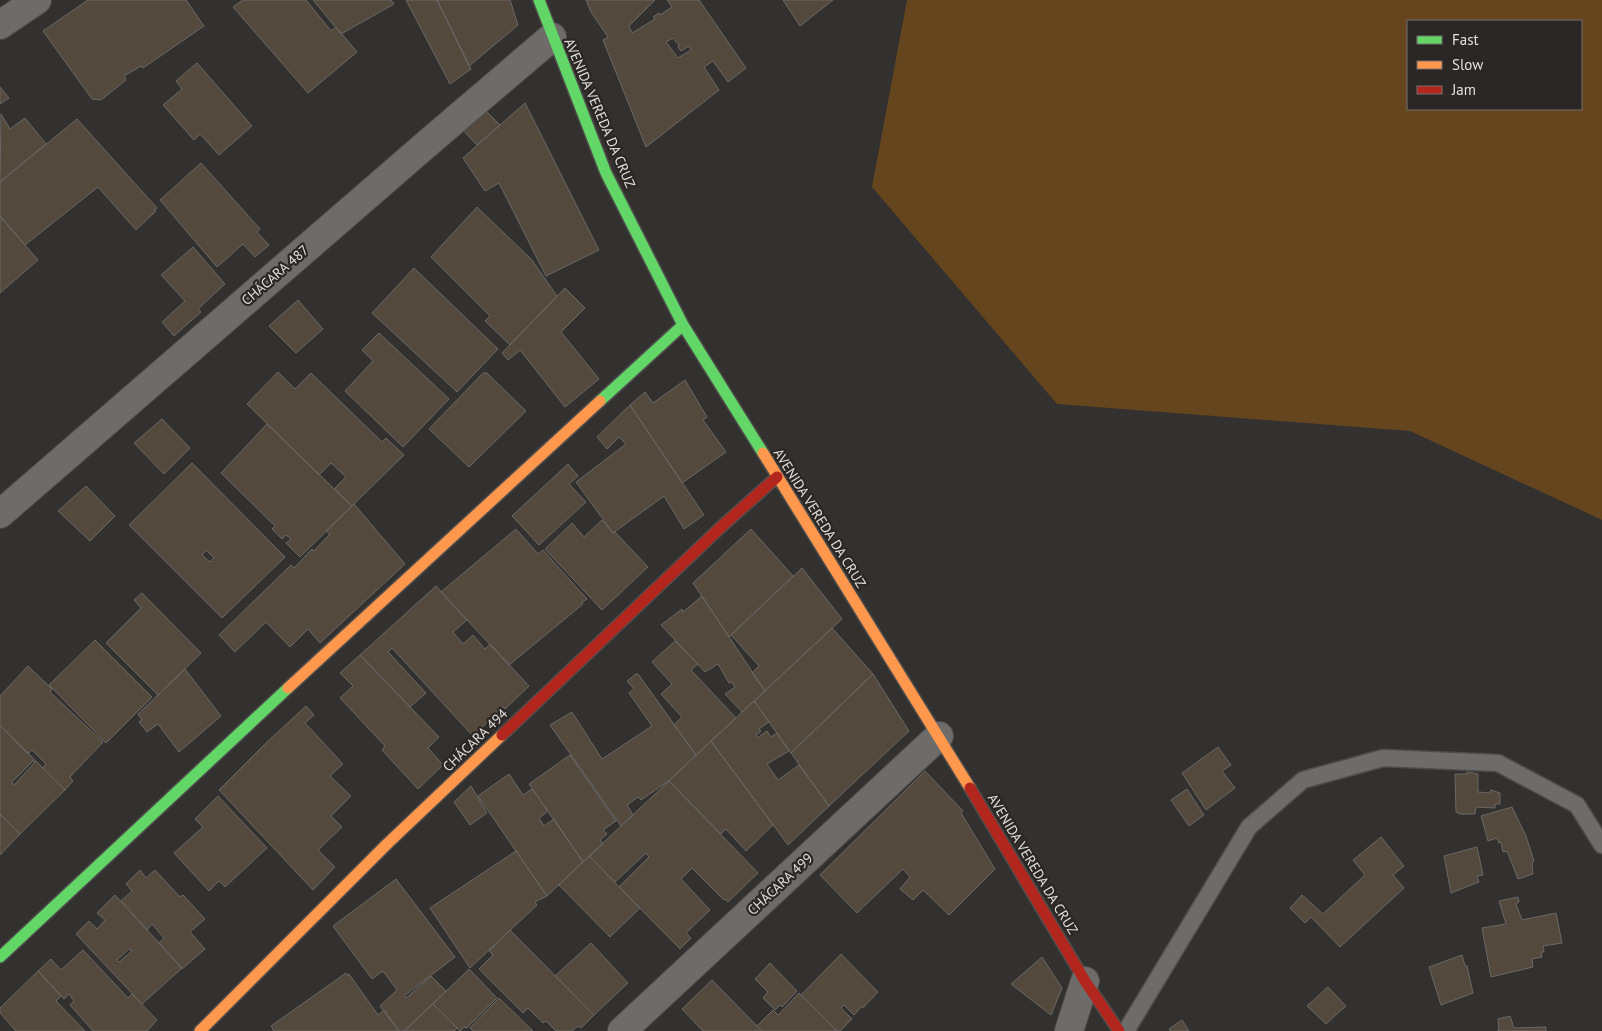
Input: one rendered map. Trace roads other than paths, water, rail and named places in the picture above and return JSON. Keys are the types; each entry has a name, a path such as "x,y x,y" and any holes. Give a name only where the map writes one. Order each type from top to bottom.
{"street":[{"path":"0,25 36,0"},
{"name":"AVENIDA VEREDA DA CRUZ","path":"539,0 606,173 683,325 938,736 1086,981 1119,1031"},
{"name":"CHÁCARA 487","path":"0,514 552,37"},
{"path":"0,958 407,577 683,325"},
{"name":"CHÁCARA 494","path":"200,1031 387,844 776,476"},
{"name":"CHÁCARA 499","path":"622,1031 938,736"},
{"path":"1068,1031 1086,981"}],"lane":[{"path":"1126,1031 1249,827 1303,780 1383,758 1498,763 1577,806 1602,845"}]}
